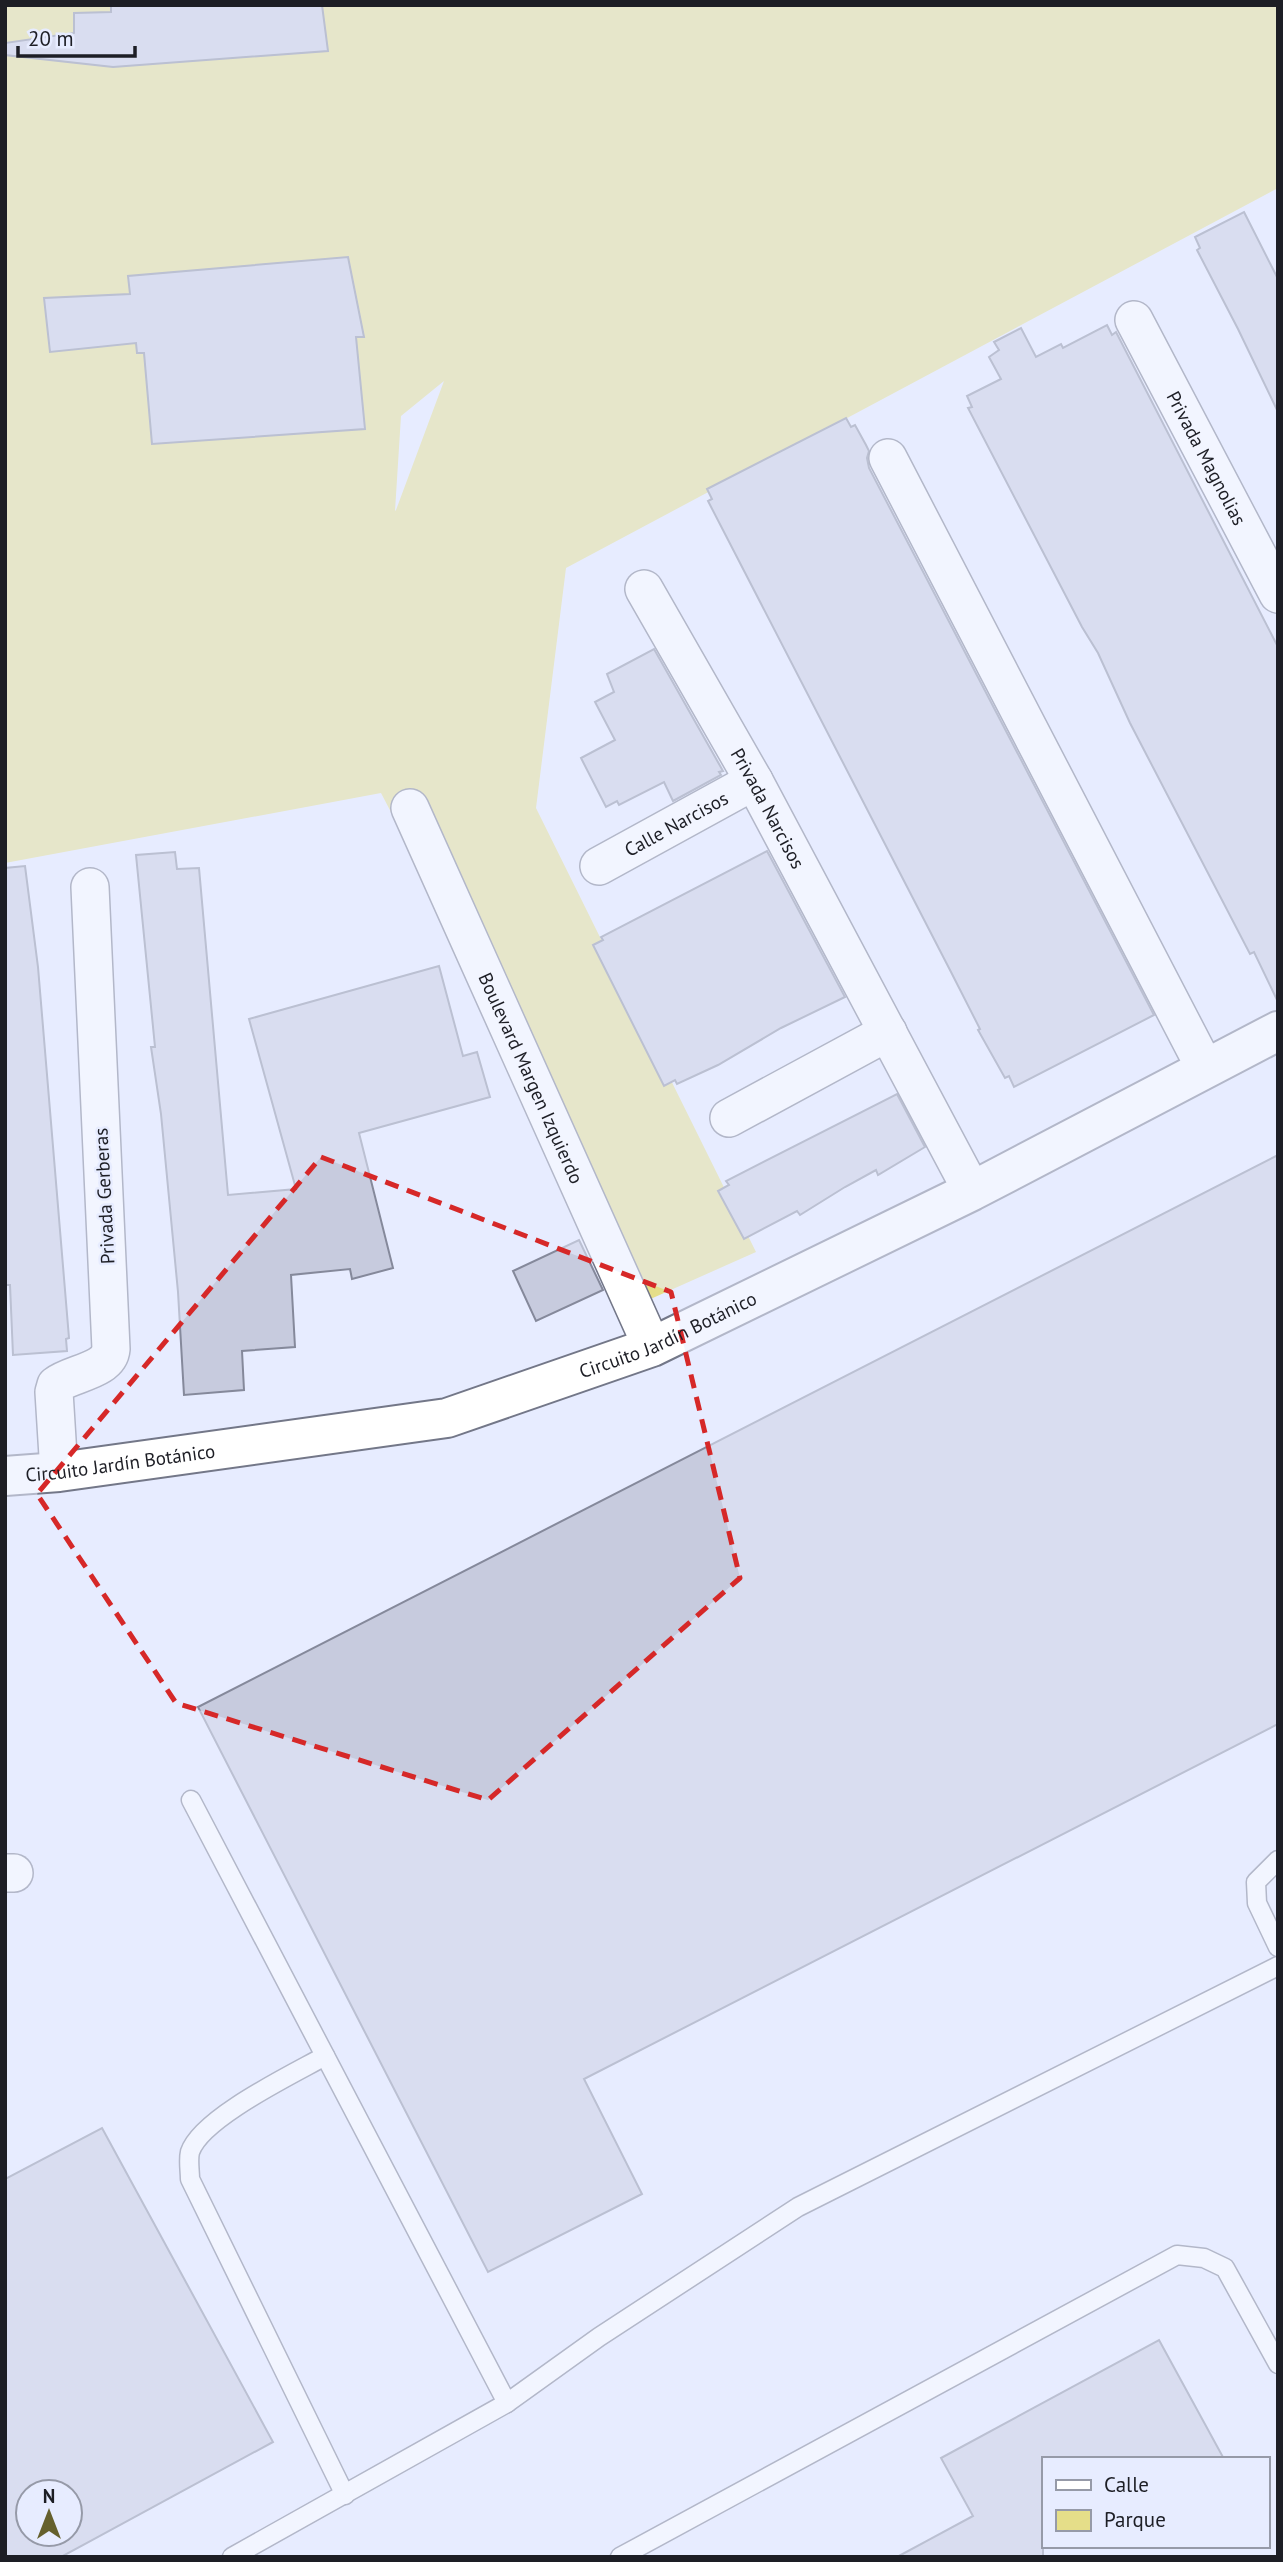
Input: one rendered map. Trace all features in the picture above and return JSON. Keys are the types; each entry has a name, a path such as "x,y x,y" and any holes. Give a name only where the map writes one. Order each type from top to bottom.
{"street":[{"name":"Privada Magnolias","path":"1134,320 1278,594"},
{"path":"888,458 1205,1068"},
{"name":"Privada Narcisos","path":"644,589 754,781 972,1191"},
{"name":"Calle Narcisos","path":"599,866 754,781"},
{"name":"Boulevard Margen Izquierdo","path":"410,808 652,1347"},
{"name":"Privada Gerberas","path":"59,1472 54,1392 56,1385 102,1364 108,1359 111,1349 90,887"},
{"name":"Circuito Jardín Botánico","path":"5,1476 59,1472 447,1418 652,1347 972,1191 1278,1031"},
{"path":"729,1118 888,1032"}],"lane":[{"path":"191,1800 507,2403"},
{"path":"1278,1860 1256,1882 1257,1903 1278,1947"},
{"path":"232,2557 507,2403 599,2337 798,2207 1278,1966"},
{"path":"325,2056 251,2097 200,2133 189,2154 190,2179 345,2495"},
{"path":"620,2557 1177,2255 1204,2258 1225,2268 1278,2364"}],"highlighted area":[{"path":"321,1157 671,1292 740,1578 488,1800 176,1703 37,1494"}],"green space":[{"path":"5,5 1278,5 1278,188 566,568 536,808 756,1252 646,1301 381,793 5,863","holes":["444,381 396,510 401,416"]}],"building":[{"path":"111,5 322,5 328,51 113,67 5,55 5,43 74,33 74,13 111,12"},
{"path":"1244,212 1278,279 1278,412 1197,250 1200,248 1195,237"},
{"path":"348,257 364,337 356,337 365,429 152,444 144,353 137,353 136,343 50,352 44,298 130,294 128,276"},
{"path":"1107,325 1112,335 1116,332 1278,647 1278,1002 1254,952 1250,954 1130,723 1098,653 968,408 972,407 967,396 1001,379 989,357 999,350 994,342 1021,328 1036,357 1061,344 1063,348"},
{"path":"846,418 851,427 855,425 866,445 869,451 869,468 1154,1015 1014,1087 1009,1076 1005,1078 978,1030 980,1029 951,972 708,501 712,499 707,489"},
{"path":"654,649 723,771 719,772 721,775 673,801 664,782 619,805 617,801 606,807 581,758 615,740 595,702 614,692 607,674"},
{"path":"767,851 845,997 781,1028 718,1065 677,1084 675,1080 664,1086 593,945 603,940 601,937"},
{"path":"175,852 177,869 199,868 228,1195 296,1189 249,1019 439,966 463,1056 477,1052 490,1097 359,1133 393,1268 352,1279 350,1269 291,1275 295,1347 242,1351 244,1390 184,1395 178,1292 161,1114 151,1047 155,1047 136,855"},
{"path":"25,866 38,967 69,1338 66,1339 67,1351 13,1355 10,1285 5,1285 5,868"},
{"path":"897,1094 925,1147 878,1175 876,1170 800,1215 797,1211 744,1239 718,1191 729,1185 726,1181"},
{"path":"1278,1155 1278,1724 584,2079 642,2194 488,2272 198,1707"},
{"path":"579,1240 603,1290 536,1321 513,1271"},
{"path":"102,2128 273,2442 84,2545 84,2478 14,2478 14,2548 78,2548 61,2557 5,2557 5,2179"},
{"path":"1159,2340 1223,2457 1042,2457 1043,2557 897,2557 973,2516 941,2458"}]}
